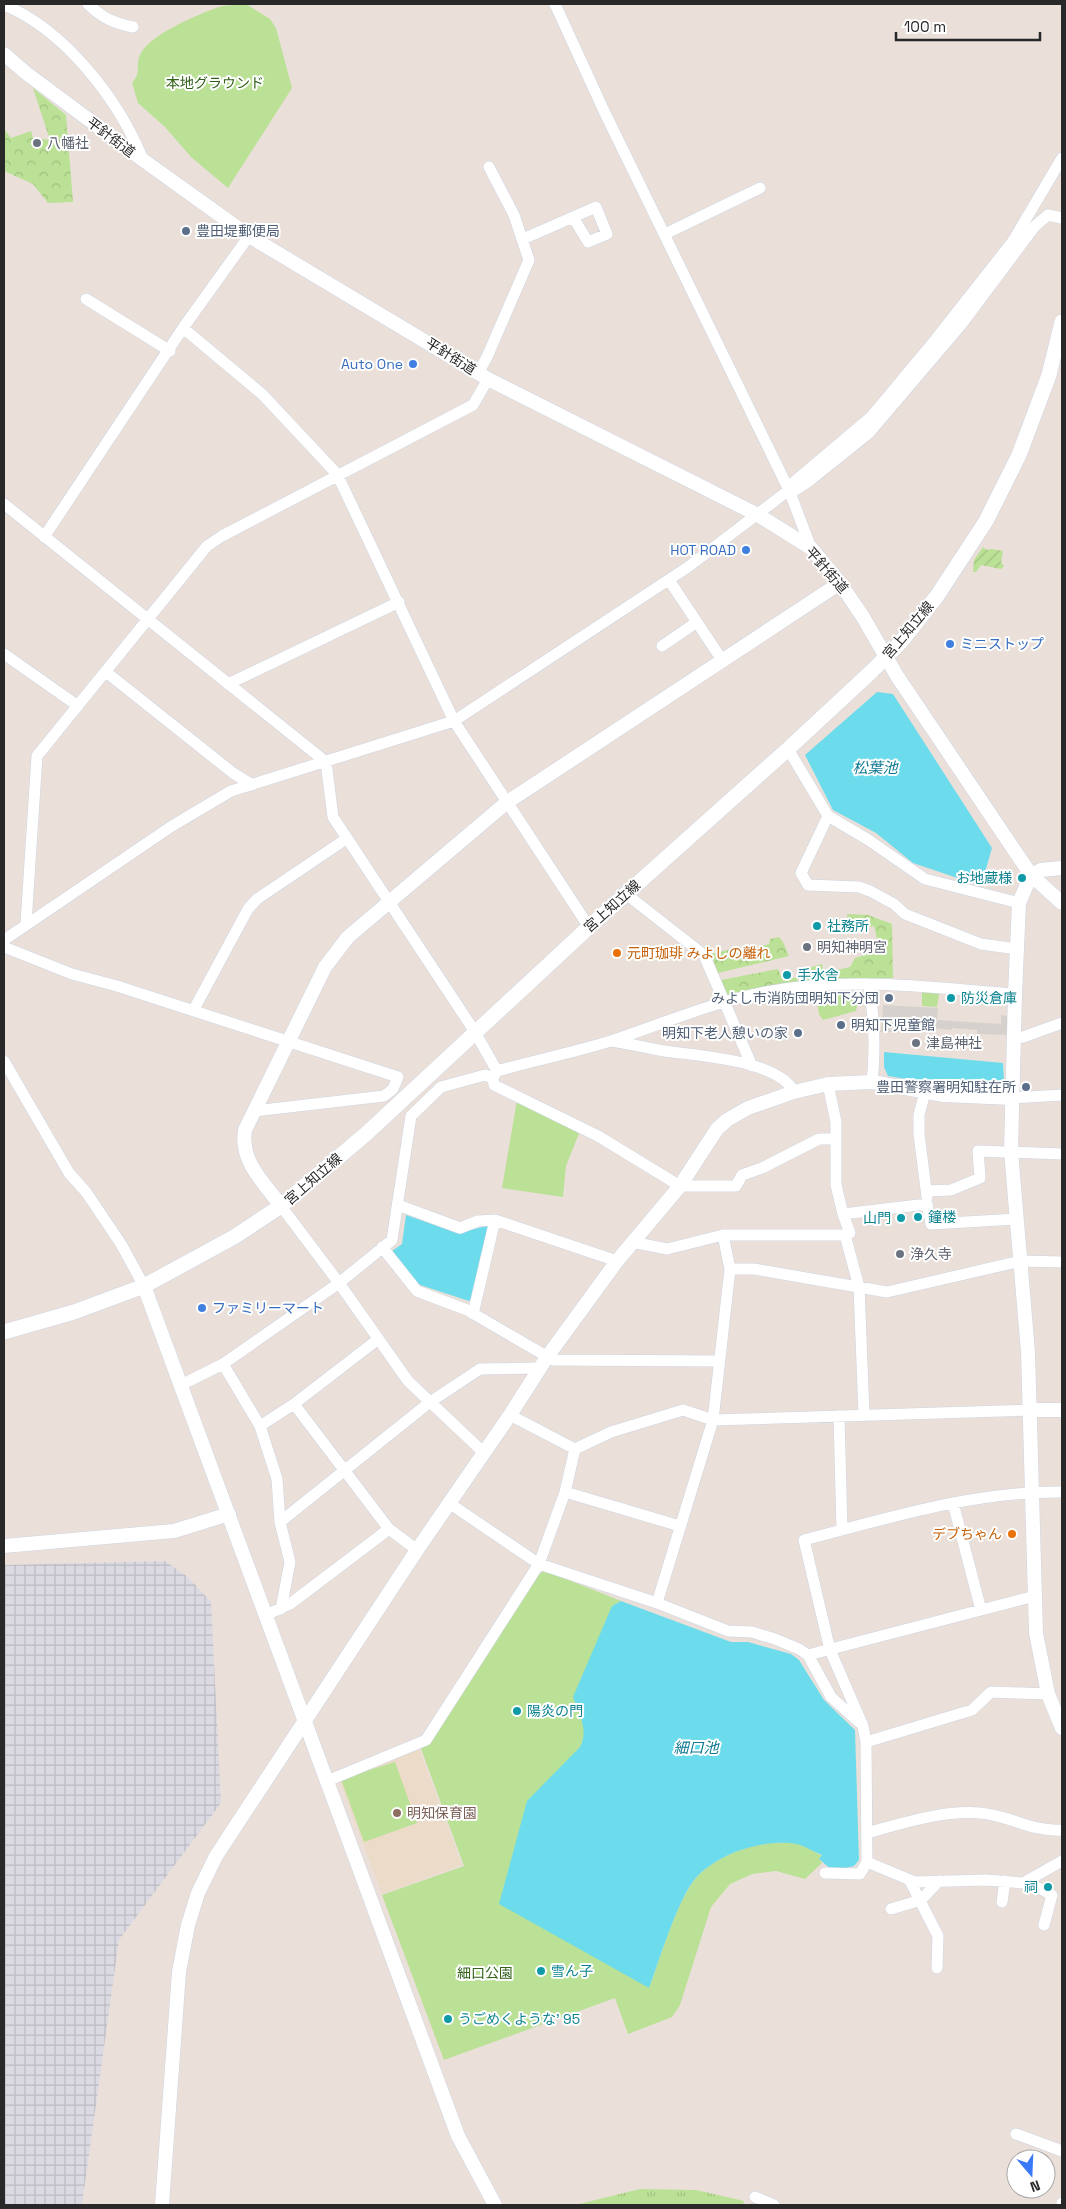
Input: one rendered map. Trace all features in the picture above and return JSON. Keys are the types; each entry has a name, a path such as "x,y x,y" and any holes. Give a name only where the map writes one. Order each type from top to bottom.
{"main road":[{"name":"宮上知立線","path":"4,1332 74,1312 144,1286 234,1237 281,1206 367,1132 589,927 788,749 900,643 936,596 986,520 1019,455 1049,375 1062,322"}],"street":[{"path":"88,4 101,17 117,24 133,27"},
{"path":"555,4 664,234 789,490 811,548"},
{"path":"4,6 15,10 49,33 73,54 107,96 135,141 143,160"},
{"name":"平針街道","path":"4,54 26,73 143,160 249,236 483,376 758,514 811,548 840,583 947,751 1031,876 1062,903"},
{"path":"4,940 26,923 197,810 231,791 454,721 669,580 789,490 794,482 871,418 936,339 1012,241 1062,158"},
{"path":"26,923 37,756 207,546 222,536 338,474 473,405 487,358 529,260 514,215 489,167"},
{"path":"664,234 760,188"},
{"path":"789,490 795,490 809,481 869,433 961,325 1035,226 1048,215 1062,218"},
{"path":"523,239 572,217"},
{"path":"44,537 183,328 249,236"},
{"path":"86,299 170,350"},
{"path":"183,328 262,394 338,474 454,721 589,927"},
{"path":"4,504 326,762 333,817 475,1032 495,1074 494,1085 598,1136 680,1186 736,1186 742,1175 762,1168 818,1139 834,1139"},
{"path":"669,580 722,660"},
{"path":"483,1452 408,1381 339,1283 250,1164 243,1149 245,1130 325,967 348,937 506,803 840,583"},
{"path":"228,684 399,602"},
{"path":"662,646 697,622"},
{"path":"4,654 78,706"},
{"path":"106,672 233,773 252,785"},
{"path":"788,749 828,816 867,839 925,879 1019,903"},
{"path":"828,816 801,872 808,885 859,887 894,904 905,914 981,944 1017,949"},
{"path":"193,1011 252,904 346,839"},
{"path":"1062,868 1041,870 1031,876 1019,903 1011,1151 1021,1261 1030,1410 1036,1633 1048,1694 1062,1728"},
{"path":"626,894 704,955 752,1066"},
{"path":"4,947 72,974 118,986 398,1077 393,1089 384,1096 254,1111"},
{"path":"181,1385 223,1364 339,1283 392,1240 411,1116 441,1087 612,1041 723,1002 766,992 821,985 869,984 1015,994"},
{"path":"869,984 875,1025 875,1058 872,1082"},
{"path":"1014,1038 1023,1037 1062,1023"},
{"path":"612,1041 752,1066 784,1080 790,1084 794,1092"},
{"path":"4,1061 69,1173 86,1192 121,1244 144,1286 458,2136 495,2205"},
{"path":"162,2205 180,1972 188,1925 198,1892 216,1856 417,1550 544,1363 617,1261 680,1186 708,1142 727,1120 748,1108 794,1092 828,1084 872,1082 925,1092 1012,1098 1062,1095"},
{"path":"632,1242 667,1249 723,1235 845,1235 850,1233 836,1185 834,1139 836,1122 828,1084"},
{"path":"925,1092 920,1115 919,1134 927,1191 926,1204 931,1224 1017,1220"},
{"path":"927,1191 951,1190 980,1178 978,1150 1062,1154"},
{"path":"843,1214 926,1204"},
{"path":"398,1205 460,1228 478,1221 495,1220 617,1261"},
{"path":"474,1314 495,1220"},
{"path":"657,1603 713,1420 718,1361 730,1269 723,1235"},
{"path":"845,1235 860,1287 864,1415"},
{"path":"382,1247 417,1291 474,1314 544,1363"},
{"path":"730,1269 754,1269 886,1292 1021,1261 1062,1262"},
{"path":"260,1426 294,1404 378,1340"},
{"path":"280,1522 345,1472 430,1402 480,1369 544,1363 553,1360 718,1361"},
{"path":"223,1364 260,1426 277,1479 280,1522 290,1562 281,1610"},
{"path":"294,1404 389,1529 417,1550"},
{"path":"327,1781 426,1740 539,1564 565,1492 576,1449 611,1432 682,1410 713,1420 1062,1410"},
{"path":"510,1415 576,1449"},
{"path":"839,1416 842,1530"},
{"path":"565,1492 680,1526"},
{"path":"825,1873 860,1874 868,1862 866,1742 863,1726 830,1650 804,1540 953,1503 1032,1492 1062,1492"},
{"path":"449,1503 539,1564 657,1603 728,1631 752,1632 775,1639 808,1655 831,1696 863,1726"},
{"path":"953,1503 981,1610"},
{"path":"4,1546 174,1532 229,1514"},
{"path":"266,1615 281,1610 389,1529"},
{"path":"808,1655 1035,1596"},
{"path":"866,1742 972,1710 991,1692 1048,1694"},
{"path":"867,1833 924,1817 981,1813 1047,1831 1062,1830"},
{"path":"1023,1883 1062,1861"},
{"path":"868,1862 910,1881 1005,1881 1023,1883 1039,1888 1057,1897 1044,1924"},
{"path":"910,1881 916,1896 921,1900 924,1912 938,1936 937,1968"},
{"path":"891,1909 921,1900 939,1881"},
{"path":"1002,1902 1005,1881"},
{"path":"1016,2134 1062,2150"},
{"path":"756,2205 755,2197 774,2205"}],"shaded area":[{"path":"883,1005 938,1008 937,1020 1001,1024 1001,1015 1007,1016 1007,1035 977,1034 977,1030 952,1028 952,1030 930,1028 930,1031 880,1032"},
{"path":"165,1561 188,1577 211,1602 221,1803 119,1940 82,2205 4,2205 4,1565"},
{"name":"明知保育園","path":"419,1748 462,1865 382,1894 339,1779"}],"green space":[{"name":"本地グラウンド","path":"246,4 270,19 276,28 292,88 228,188 191,157 165,127 138,103 132,83 137,76 140,55 145,47 163,33 187,20 219,7"},
{"name":"八幡社","path":"33,88 66,115 73,202 48,203 33,184 4,171 4,129 11,138 31,131 33,138 50,140"},
{"path":"983,547 987,550 1003,551 1001,562 1004,566 1001,569 981,565 976,572 973,572 974,560"},
{"path":"847,914 868,915 892,924 893,978 804,981 802,970 822,964 824,973 850,967 855,958 880,951 874,926 846,933 841,925 849,923"},
{"path":"779,937 789,956 718,973 711,954 736,948 737,952 769,944 770,939"},
{"path":"778,969 783,981 797,977 798,981 725,995 721,980"},
{"path":"922,992 939,994 937,1007 922,1006"},
{"path":"849,994 858,1002 856,1011 823,1020 819,1014 816,995"},
{"path":"517,1100 580,1131 566,1166 563,1197 502,1188"},
{"name":"細口公園","path":"546,1571 621,1601 612,1606 584,1728 585,1738 580,1747 649,1988 682,1901 696,1878 705,1869 743,1849 757,1845 785,1842 798,1844 810,1849 822,1856 819,1859 822,1863 805,1879 776,1871 752,1874 730,1884 711,1907 680,2005 672,2017 628,2034 615,1998 444,2060 382,1895 464,1866 420,1746 538,1574"},
{"path":"395,1762 417,1823 364,1842 341,1779"},
{"path":"640,2189 696,2190 744,2201 743,2205 575,2205"}],"water":[{"name":"松葉池","path":"877,692 893,694 992,848 981,886 913,863 876,833 833,810 805,755"},
{"path":"884,1052 1003,1063 1004,1081 998,1087 943,1085 888,1076 884,1067"},
{"path":"406,1215 457,1233 491,1225 473,1297 469,1301 417,1284 392,1251 402,1244"},
{"name":"細口池","path":"621,1601 731,1642 748,1642 791,1654 799,1660 824,1700 855,1730 859,1860 854,1866 833,1871 819,1859 822,1855 800,1845 771,1843 742,1850 716,1862 704,1870 688,1889 675,1916 649,1988 499,1904 527,1801 580,1747 583,1741 583,1728 573,1697 612,1606"}],"place":[{"name":"八幡社","path":"37,143"},
{"name":"豊田堤郵便局","path":"186,231"},
{"name":"Auto One","path":"413,364"},
{"name":"HOT ROAD","path":"746,550"},
{"name":"ミニストップ","path":"950,644"},
{"name":"お地蔵様","path":"1022,878"},
{"name":"社務所","path":"817,926"},
{"name":"明知神明宮","path":"807,947"},
{"name":"元町珈琲 みよしの離れ","path":"617,953"},
{"name":"手水舎","path":"787,975"},
{"name":"みよし市消防団明知下分団","path":"889,998"},
{"name":"防災倉庫","path":"951,998"},
{"name":"明知下児童館","path":"841,1025"},
{"name":"明知下老人憩いの家","path":"798,1033"},
{"name":"津島神社","path":"916,1043"},
{"name":"豊田警察署明知駐在所","path":"1026,1087"},
{"name":"鐘楼","path":"918,1217"},
{"name":"山門","path":"901,1218"},
{"name":"浄久寺","path":"900,1254"},
{"name":"ファミリーマート","path":"202,1308"},
{"name":"デブちゃん","path":"1012,1534"},
{"name":"陽炎の門","path":"517,1711"},
{"name":"明知保育園","path":"397,1813"},
{"name":"祠","path":"1048,1887"},
{"name":"雪ん子","path":"541,1971"},
{"name":"うごめくような' 95","path":"448,2019"}]}
